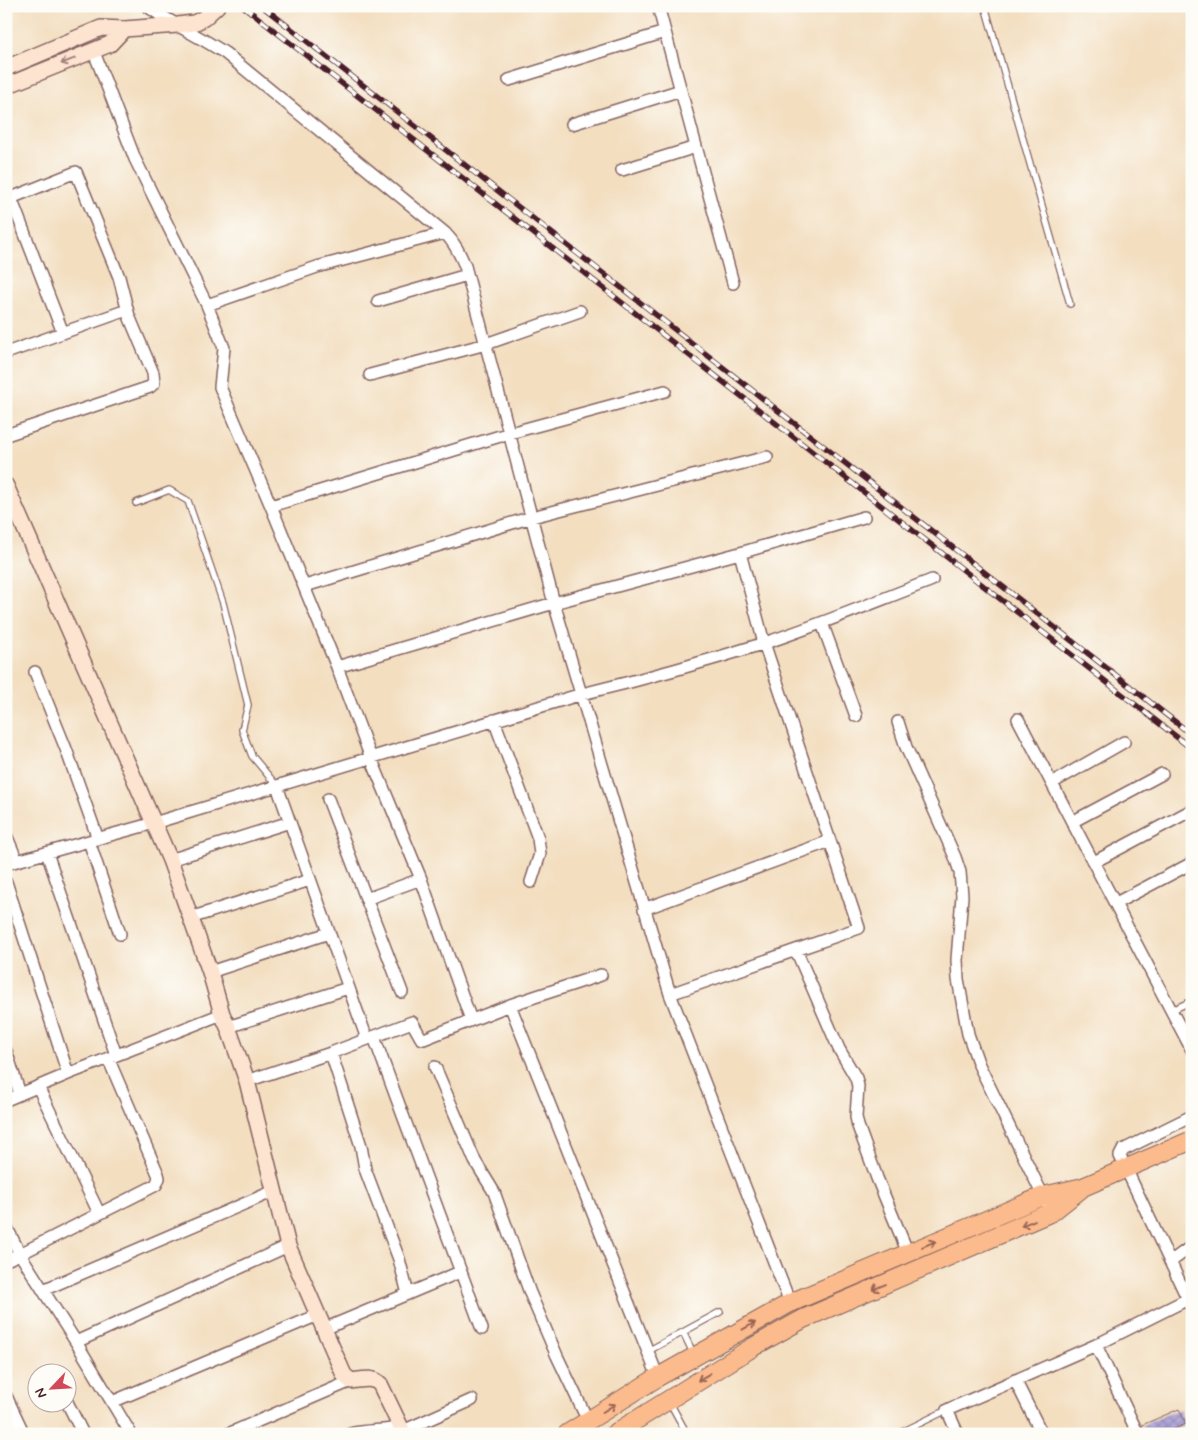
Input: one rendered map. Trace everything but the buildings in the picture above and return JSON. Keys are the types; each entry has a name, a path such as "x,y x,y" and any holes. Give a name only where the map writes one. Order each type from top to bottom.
{"main road":[{"path":"567,1434 658,1377 790,1303 1043,1196 1083,1187 1192,1140"},
{"path":"614,1434 668,1399 803,1319 1052,1212 1083,1187"}],"street":[{"path":"147,6 224,53 445,233 458,251 486,344 554,603 670,994 790,1303"},
{"path":"6,68 101,28 124,29 194,22 204,18 217,6"},
{"path":"658,6 733,283"},
{"path":"6,86 94,52 110,44 124,29"},
{"path":"509,80 664,32"},
{"path":"94,52 135,159 207,305 224,348 220,387 305,586 371,758 421,879 471,1020"},
{"path":"572,124 680,90"},
{"path":"622,170 696,147"},
{"path":"6,435 150,387 154,383 153,373 128,316 119,277 76,172 11,198 63,332"},
{"path":"207,305 317,267 445,233"},
{"path":"378,301 467,276"},
{"path":"6,353 127,310"},
{"path":"370,375 486,344 580,312"},
{"path":"272,506 510,433 666,391"},
{"path":"305,586 532,517 767,457"},
{"path":"6,486 170,860 247,1081 288,1246 341,1369 351,1381"},
{"path":"337,667 554,603 740,553 864,517"},
{"path":"670,994 859,928 764,643 740,553"},
{"path":"6,835 12,862 47,853 154,823 582,694 654,676 764,643 822,623 932,580"},
{"path":"822,623 856,716"},
{"path":"35,672 66,749 120,934"},
{"path":"1018,719 1192,1050"},
{"path":"494,720 538,838 540,854 531,882"},
{"path":"898,722 906,747 960,872 962,896 957,960 958,979 968,1034 979,1064 1052,1212"},
{"path":"1052,783 1124,742"},
{"path":"1072,822 1162,774"},
{"path":"277,786 348,988 370,1038 482,1329"},
{"path":"328,799 402,992"},
{"path":"1094,862 1192,810"},
{"path":"170,860 290,822"},
{"path":"644,909 830,841"},
{"path":"6,1260 156,1185 159,1178 112,1056 47,853"},
{"path":"1116,903 1192,863"},
{"path":"366,899 421,879"},
{"path":"190,918 310,880"},
{"path":"6,882 68,1074"},
{"path":"210,972 329,933"},
{"path":"796,950 839,1049 856,1078 858,1086 856,1117 858,1126 908,1253"},
{"path":"247,1081 331,1053 412,1022 422,1040 510,1005 601,975"},
{"path":"6,1100 112,1056 225,1021 348,988"},
{"path":"510,1005 658,1377"},
{"path":"6,1051 20,1094"},
{"path":"331,1053 362,1146 368,1178 399,1259 408,1294"},
{"path":"435,1067 474,1161 494,1192 530,1292 588,1421"},
{"path":"38,1087 99,1213"},
{"path":"958,1434 947,1410 1190,1303 1120,1156 1123,1150 1192,1116"},
{"path":"43,1290 274,1191"},
{"path":"6,1226 20,1254 131,1434"},
{"path":"76,1342 288,1246"},
{"path":"1170,1262 1192,1246"},
{"path":"112,1402 321,1322 408,1294 460,1272"},
{"path":"1096,1345 1138,1434"},
{"path":"228,1434 351,1381 373,1379 380,1384 402,1431"},
{"path":"1015,1380 1042,1434"},
{"path":"6,1396 24,1434"},
{"path":"350,1434 365,1430 402,1431 472,1400"},
{"path":"72,1412 83,1434"}],"lane":[{"path":"985,6 1070,304"},
{"path":"136,503 170,490 188,500 223,603 248,705 242,730 253,757 277,786"},
{"path":"1172,1010 1192,1001"},
{"path":"648,1351 720,1312"},
{"path":"683,1332 695,1356"},
{"path":"668,1399 687,1434"},
{"path":"898,1434 947,1410"}],"railway":[{"path":"243,6 1192,749"},
{"path":"262,6 1192,735"}]}
